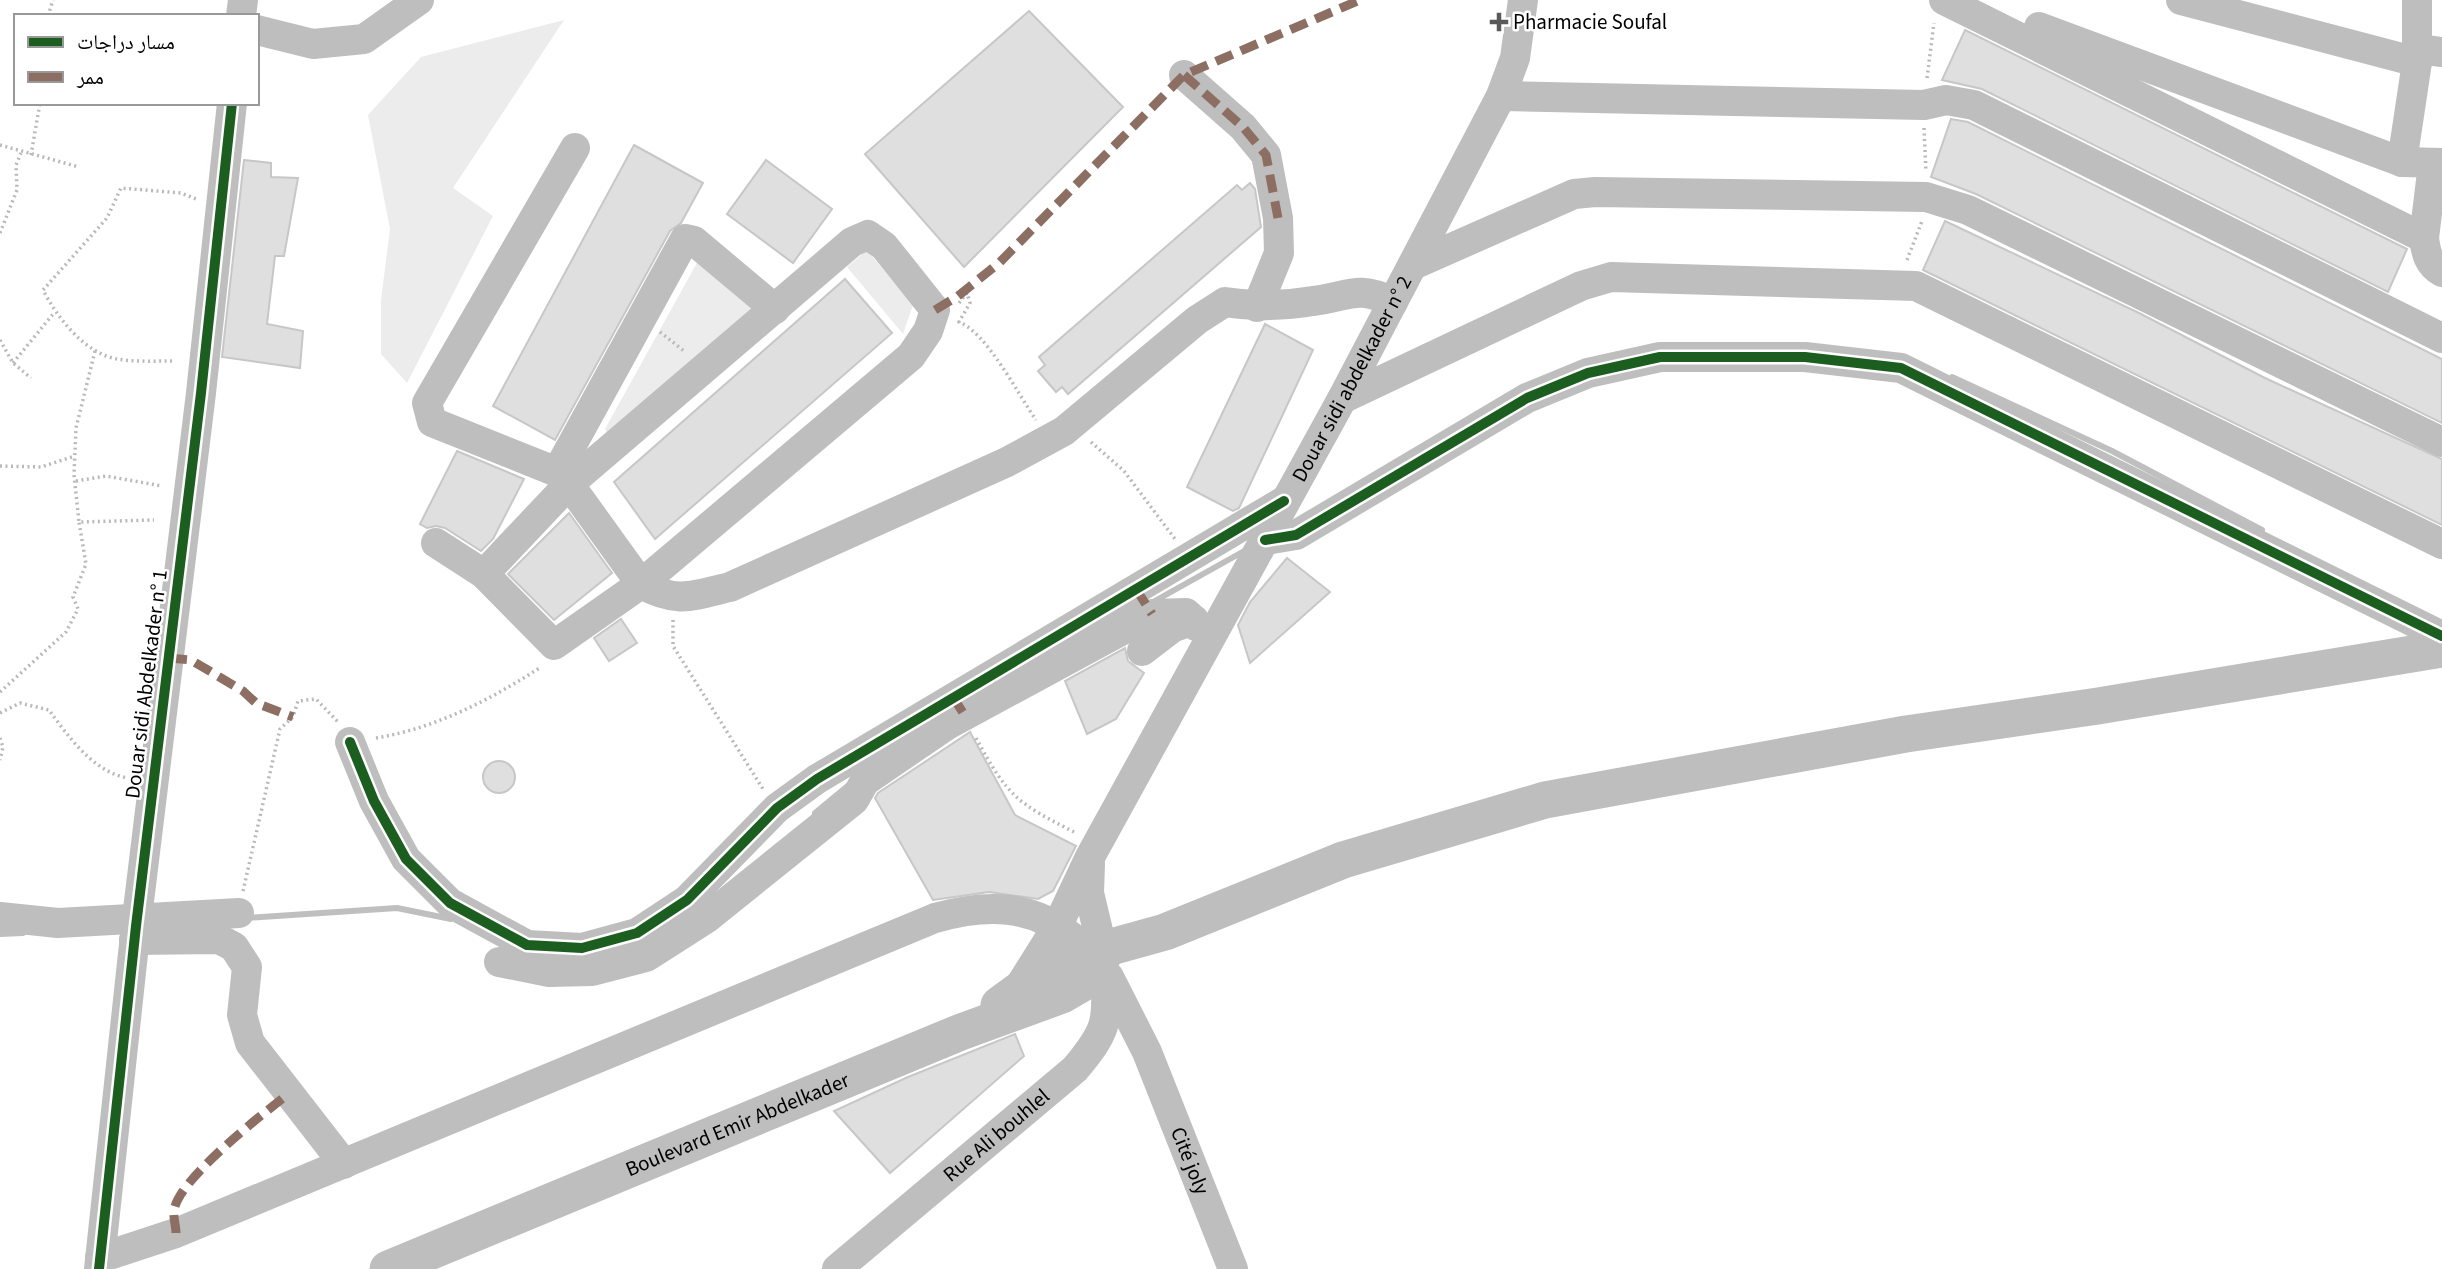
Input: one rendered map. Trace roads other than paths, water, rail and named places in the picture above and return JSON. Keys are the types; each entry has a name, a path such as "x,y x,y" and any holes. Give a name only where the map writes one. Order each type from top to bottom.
{"main road":[{"path":"961,1031 1051,967 1090,962 1343,860 1545,800 1906,734 2098,706 2442,649"},
{"name":"Boulevard Emir Abdelkader","path":"388,1269 961,1031 1062,995 1090,962"}],"street":[{"path":"259,30 313,44 364,39 419,0"},
{"name":"Douar sidi abdelkader n° 2","path":"1090,962 1085,846 1205,649 1342,399 1501,96 1515,58 1523,0"},
{"path":"2181,0 2426,54"},
{"path":"2402,162 2426,54 2417,0"},
{"path":"1939,7 2035,26 2402,162 2438,164 2424,238 2426,254 2431,264 2442,272"},
{"path":"1980,16 2424,238"},
{"path":"1184,75 1243,127 1266,155 1278,218 1279,253 1257,307"},
{"path":"1501,96 1924,105 1946,100 1974,105 2442,338"},
{"name":"Douar sidi Abdelkader n° 1","path":"100,1264 135,929 201,393 232,105"},
{"path":"575,148 427,403 432,422 563,478 659,592 688,597 730,587 1007,462 1063,430 1197,320 1226,302 1257,307 1317,301 1349,292 1373,292 1393,302"},
{"path":"1413,265 1574,194 1595,192 1926,197 1968,210 2442,442"},
{"path":"436,543 484,574 554,645 659,592 911,356 928,331 935,310 884,246 868,235 852,242 775,309 563,478 484,574"},
{"path":"563,478 685,239 694,241 775,309"},
{"path":"1342,399 1581,286 1611,278 1651,276 1916,286 2442,544"},
{"path":"1265,540 1296,535 1527,398 1588,373 1660,357 1805,356 1901,368 2442,636"},
{"path":"350,742 374,801 406,859 450,903 527,945 582,948 637,933 687,900 777,808 817,779 925,712 1037,650 1284,502"},
{"path":"499,962 549,972 592,971 646,957 707,918 799,846 854,800 865,781 965,716 1152,614 1186,612 1194,620 1205,649"},
{"path":"1142,651 1172,628 1194,620"},
{"name":"Douar sidi abdelkader n° 2","path":"1085,846 1090,962"},
{"path":"100,1264 935,918 968,909 992,907 1031,914 1090,962 1096,1042 1122,1043 1147,1052"},
{"path":"135,929 239,913"},
{"path":"1,916 219,939 234,947 247,967 242,1015 250,1043 344,1164"},
{"name":"Cité joly","path":"1090,962 1124,1002 1147,1052 1233,1269"},
{"name":"Rue Ali bouhlel","path":"848,1265 1063,1082 1096,1042"}],"waterway":[{"path":"1952,377 2112,451 2262,530"},
{"path":"1153,602 1246,550"},
{"path":"815,813 850,784"},
{"path":"246,918 397,908 451,919"},
{"path":"0,934 23,933"}],"place":[{"name":"Pharmacie Soufal","path":"1499,22"}]}
